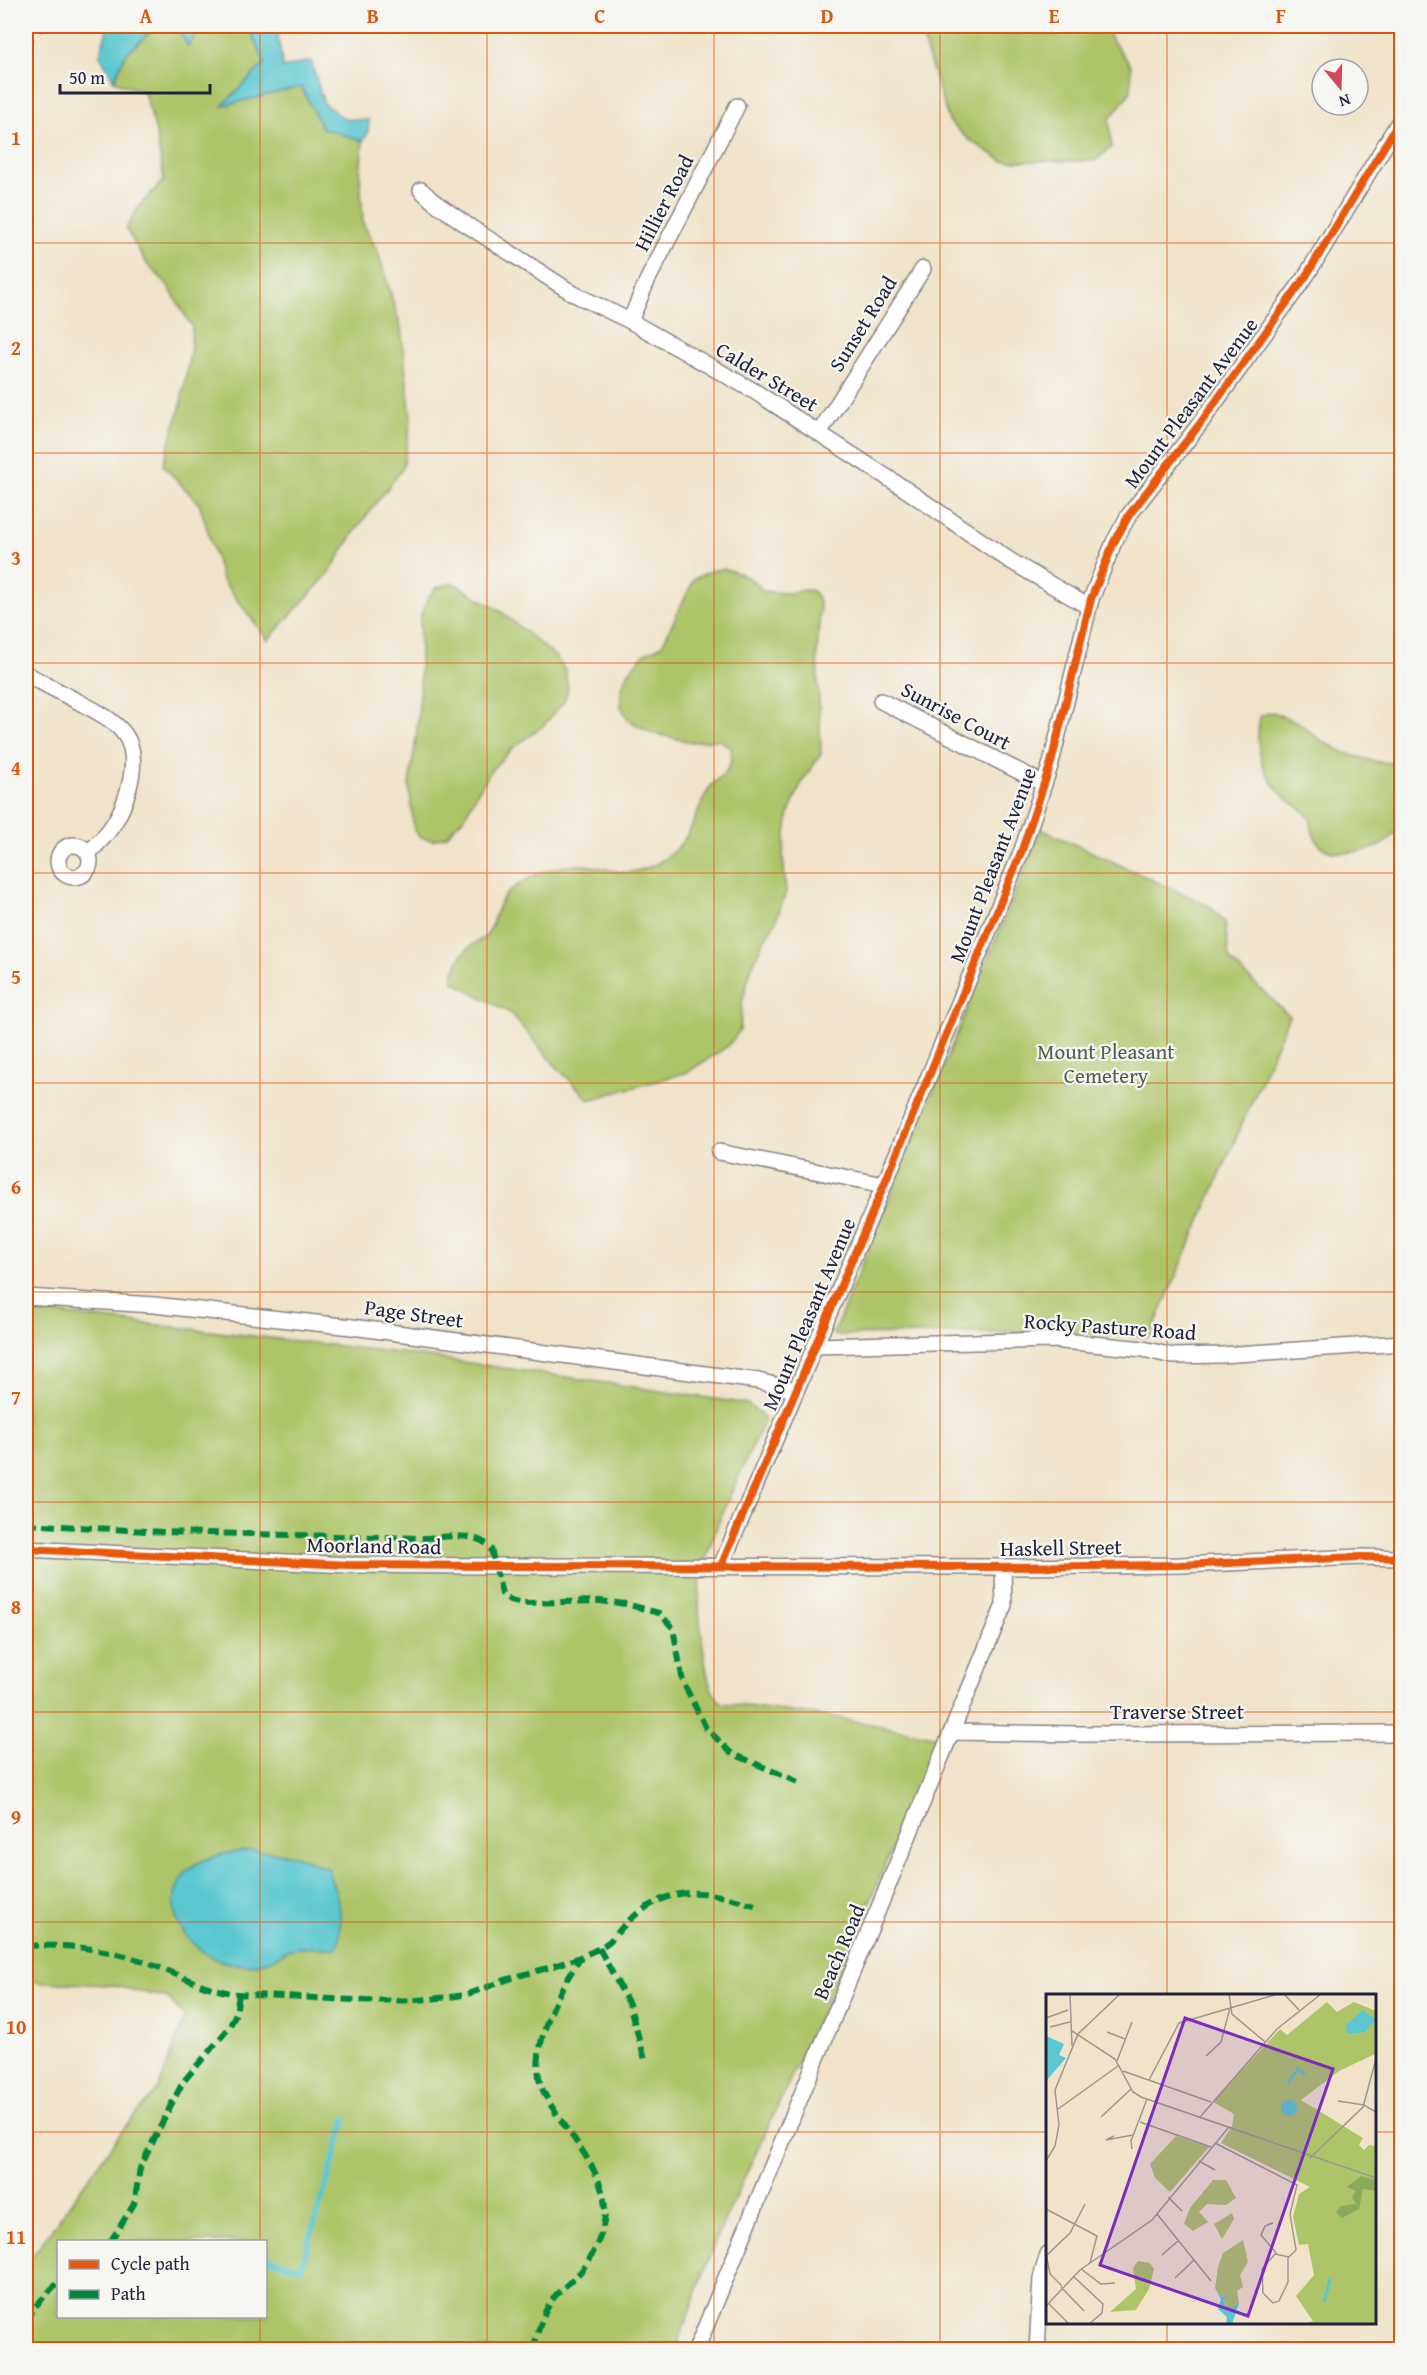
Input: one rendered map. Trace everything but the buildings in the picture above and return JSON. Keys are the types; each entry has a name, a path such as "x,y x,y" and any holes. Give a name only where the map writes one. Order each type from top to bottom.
{"street":[{"name":"Hillier Road","path":"630,321 647,281 737,106"},
{"name":"Mount Pleasant Avenue","path":"721,1566 884,1185 1022,850 1044,784 1089,607 1114,542 1129,515 1199,425 1306,276 1401,117"},
{"name":"Calder Street","path":"421,190 466,225 574,294 630,321 754,391 1009,560 1089,607"},
{"name":"Sunset Road","path":"819,433 923,269"},
{"path":"26,674 102,713 117,724 130,742 134,765 125,801 110,832 89,852"},
{"name":"Sunrise Court","path":"881,700 1044,784"},
{"path":"719,1152 884,1185"},
{"name":"Page Street","path":"26,1297 154,1305 352,1327 758,1381 795,1390"},
{"name":"Rocky Pasture Road","path":"815,1346 1053,1340 1143,1349 1173,1356 1401,1343"},
{"name":"Moorland Road","path":"26,1549 348,1565 721,1566"},
{"name":"Haskell Street","path":"721,1566 1004,1567 1180,1564 1361,1557 1401,1558"},
{"name":"Beach Road","path":"696,2349 1004,1605 1004,1567"},
{"name":"Traverse Street","path":"952,1732 1401,1733"},
{"path":"1037,2349 1041,2278 1046,2258"}],"green space":[{"path":"157,26 176,26 188,46 197,33 195,26 248,26 265,63 224,105 301,86 322,128 363,141 360,176 363,223 378,252 401,328 411,420 403,468 357,528 329,573 268,640 222,580 200,505 163,465 180,408 190,354 192,327 167,284 147,264 126,229 139,206 164,180 155,128 144,92 114,81 125,55"},
{"path":"924,26 1102,26 1131,66 1131,91 1109,120 1112,147 1095,161 1003,161 968,139 949,121 922,37"},
{"path":"722,569 745,576 763,591 787,593 807,590 815,593 820,607 817,655 821,754 802,782 789,813 783,854 786,892 776,921 751,969 742,1002 740,1030 728,1046 688,1072 589,1100 510,1013 453,981 455,970 466,950 486,936 503,898 525,881 548,870 569,866 588,865 624,872 641,870 665,859 687,836 707,792 728,769 731,748 719,740 691,742 652,733 628,720 621,706 621,691 628,673 644,654 662,645 694,579 710,571"},
{"path":"453,583 499,610 556,657 565,670 568,689 564,702 543,726 514,747 493,768 465,816 446,836 432,840 420,837 414,830 409,785 420,695 420,617 428,598 436,588"},
{"path":"1272,712 1299,723 1322,741 1345,753 1372,761 1398,764 1401,767 1401,825 1388,840 1372,849 1343,853 1327,850 1321,846 1313,834 1309,817 1278,791 1262,762 1258,740 1260,716"},
{"name":"Mount Pleasant Cemetery","path":"1041,829 1210,906 1225,922 1229,959 1289,1016 1150,1336 1052,1332 833,1335"},
{"path":"26,1310 409,1354 748,1404 765,1419 719,1522 704,1565 700,1585 699,1611 702,1636 707,1673 714,1693 722,1703 832,1717 939,1737 841,1970 716,2239 676,2349 26,2349 26,2265 125,2127 158,2089 185,2017 168,1998 111,1985 40,1982 26,1978"}],"water":[{"path":"108,26 157,26 125,55 114,81 100,55"},
{"path":"176,26 195,26 197,33 188,46"},
{"path":"248,26 281,26 278,38 283,68 311,61 324,104 345,119 369,120 368,133 363,141 322,128 301,87 222,106 265,63"},
{"path":"252,1850 295,1855 329,1869 340,1914 337,1948 291,1949 257,1964 231,1964 213,1958 202,1951 184,1933 178,1923 174,1899 186,1871 208,1859"}],"waterway":[{"path":"267,2258 301,2268 346,2119"}],"marked path":[{"path":"26,1524 164,1532 421,1538 459,1536 478,1539 491,1549 502,1594 510,1600 524,1603 600,1601 626,1604 659,1613 673,1628 683,1682 706,1728 731,1753 798,1782"},
{"path":"26,1946 58,1946 105,1951 150,1964 204,1986 238,1994 350,2000 414,2000 463,1995 580,1957 607,1943 628,1921 648,1907 677,1894 705,1893 755,1905"},
{"path":"599,1948 629,2004 646,2063"},
{"path":"533,2350 541,2321 548,2307 556,2295 579,2273 595,2250 605,2218 604,2201 595,2173 548,2100 541,2086 538,2071 539,2054 548,2019 572,1970 581,1958"},
{"path":"111,2240 134,2204 140,2168 183,2082 229,2028 236,2013 239,1995"},
{"path":"26,2321 32,2310 57,2283"}],"cycle path":[{"path":"721,1566 884,1185 1022,850 1051,763 1091,599 1114,542 1129,515 1199,425 1306,276 1402,117"},
{"path":"26,1549 348,1565 494,1566 1003,1567 1180,1565 1361,1557 1402,1558"}]}
